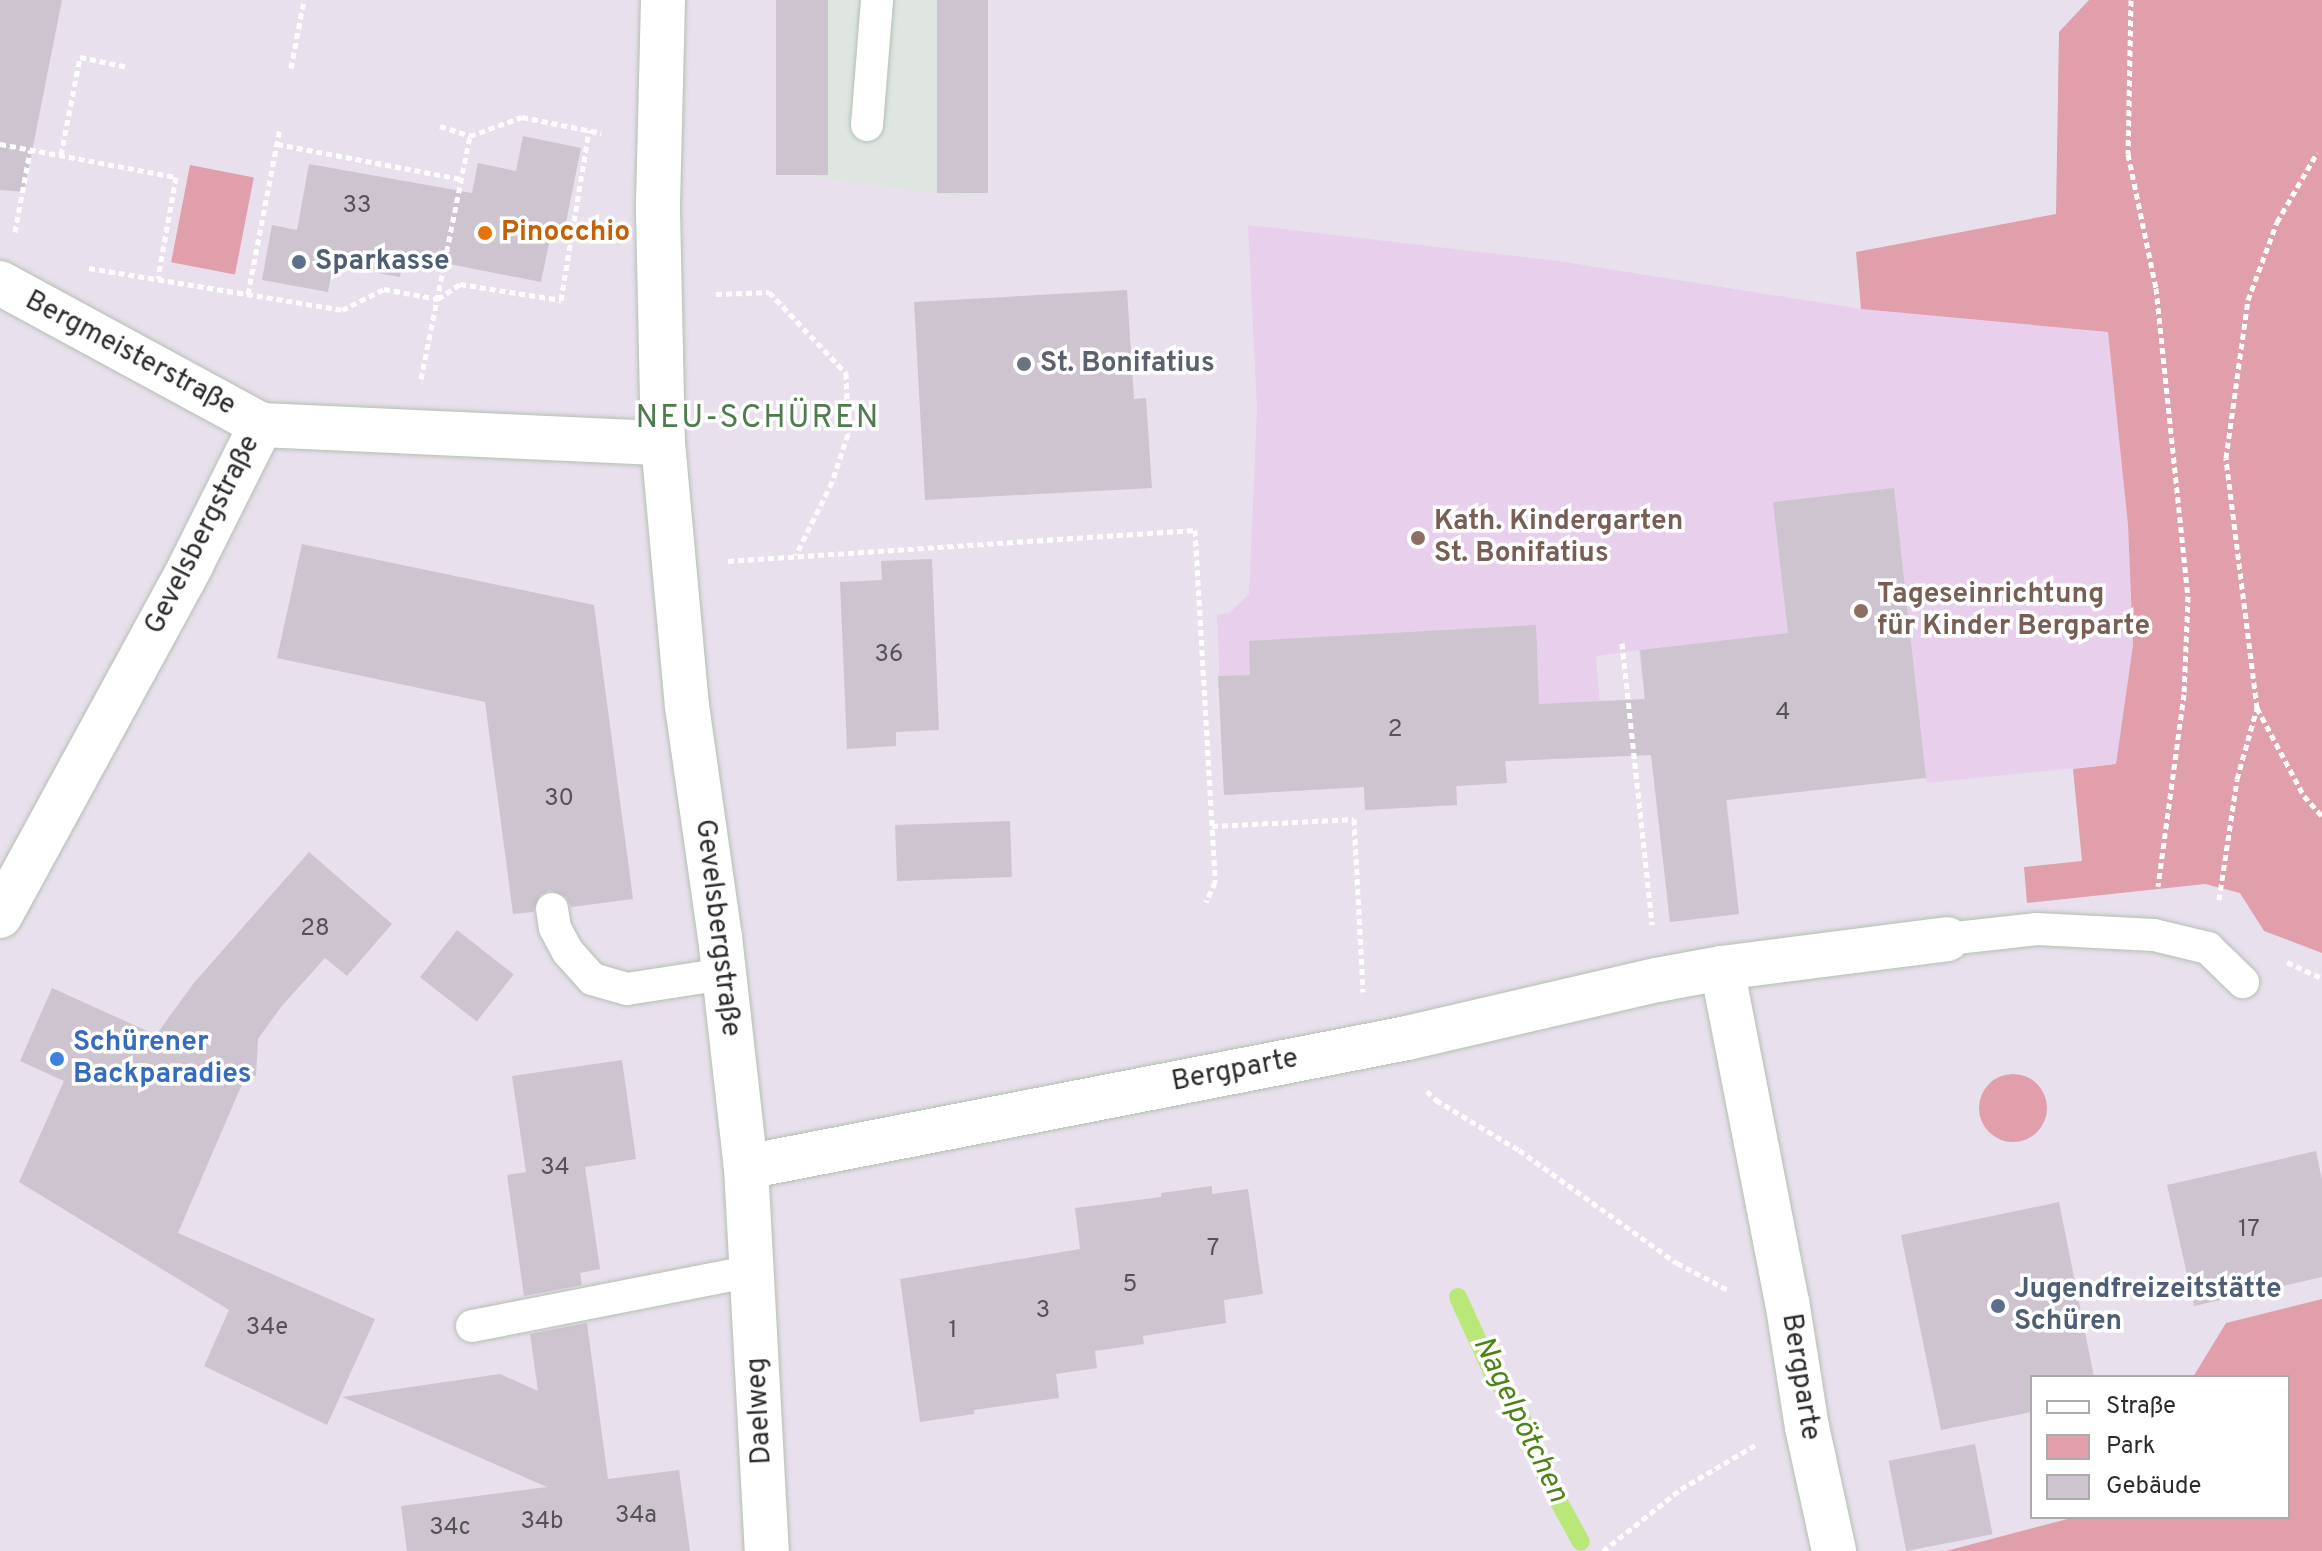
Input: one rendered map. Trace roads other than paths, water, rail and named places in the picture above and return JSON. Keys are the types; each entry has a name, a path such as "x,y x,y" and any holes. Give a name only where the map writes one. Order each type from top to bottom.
{"street":[{"name":"Gevelsbergstraße","path":"663,0 658,210 663,443 687,706 724,974 746,1167 753,1271"},
{"name":"Bergmeisterstraße","path":"6,264 41,306 261,425"},
{"name":"Gevelsbergstraße","path":"0,916 191,565 261,425 663,443"},
{"name":"Bergparte","path":"746,1167 1407,1038 1657,980 1722,968 1947,939"},
{"name":"Bergparte","path":"1722,968 1787,1301 1807,1427 1834,1551"},
{"name":"Daelweg","path":"753,1271 767,1551"}],"lane":[{"path":"867,125 877,0"},
{"path":"552,909 555,928 568,952 592,979 627,989 724,974"},
{"path":"1947,939 2037,929 2154,935 2208,948 2243,982"},
{"path":"472,1326 753,1271"}],"waterway":[{"name":"Nagelpötchen","path":"1458,1297 1494,1376 1518,1410 1548,1482 1581,1542"}],"place":[{"name":"Pinocchio","path":"485,233"},
{"name":"Sparkasse","path":"299,262"},
{"name":"St. Bonifatius","path":"1024,364"},
{"name":"Kath. Kindergarten St. Bonifatius","path":"1418,538"},
{"name":"Tageseinrichtung für Kinder Bergparte","path":"1861,611"},
{"name":"Schürener Backparadies","path":"57,1059"},
{"name":"Jugendfreizeitstätte Schüren","path":"1998,1306"}],"district":[{"name":"NEU-SCHÜREN","path":"758,419"}]}
